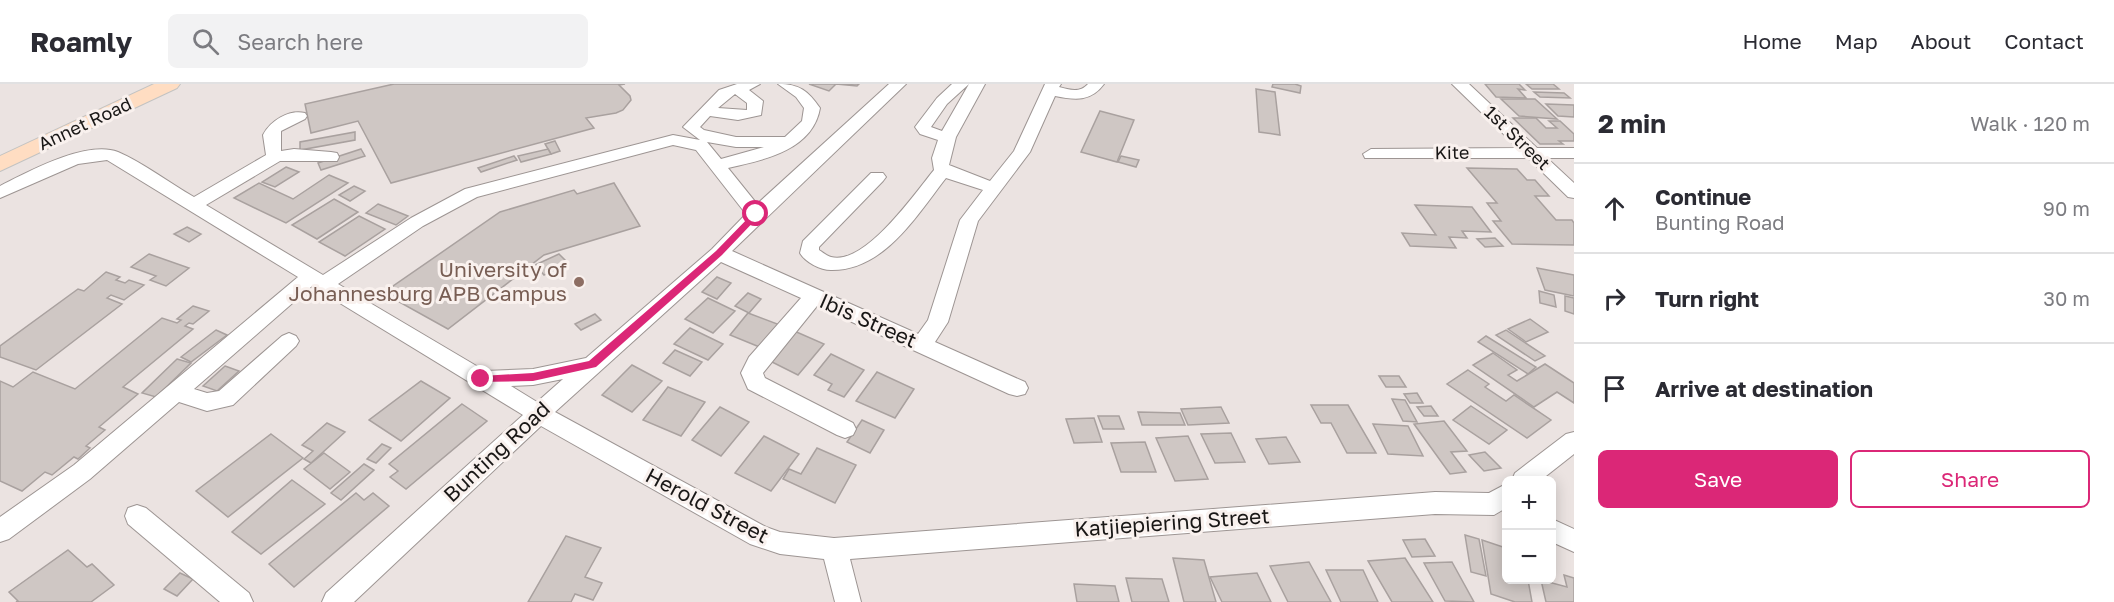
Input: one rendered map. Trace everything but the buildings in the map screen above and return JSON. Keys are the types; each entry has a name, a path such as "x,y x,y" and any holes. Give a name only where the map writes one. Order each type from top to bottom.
{"main road":[{"name":"Annet Road","path":"0,146 138,91 170,84"},
{"path":"138,91 183,84"},
{"name":"Annet Road","path":"0,164 138,91"}],"street":[{"path":"717,165 751,159 787,142 805,128 812,114 808,101 786,84"},
{"name":"Bunting Road","path":"335,602 592,364 719,253 756,214 898,84"},
{"path":"948,138 926,131 923,127 942,101 961,84"},
{"path":"977,84 939,160 943,170 993,188"},
{"path":"921,345 938,322 969,220 1022,152 1052,87 1085,95 1091,92 1096,84"},
{"name":"1st Street","path":"1460,84 1534,152 1574,193"},
{"path":"707,111 750,115 755,112 755,101 745,86 724,93 691,127 697,133 737,142 787,142"},
{"path":"275,157 269,141 271,132 278,125 299,116"},
{"path":"0,531 82,472 176,392 316,281 462,197 492,185 673,140 684,140 702,146 756,214"},
{"name":"Herold Street","path":"0,193 47,170 104,153 538,414 759,536 780,543 834,549"},
{"name":"Kite","path":"1371,154 1574,153"},
{"path":"192,206 275,157 294,154 332,157"},
{"path":"877,177 810,244 809,254 837,267 857,262 877,248 943,170"},
{"name":"Ibis Street","path":"719,253 1017,388"},
{"path":"814,296 757,363 752,373 756,383 845,429"},
{"path":"176,392 207,402 225,399 289,341"},
{"path":"481,379 533,377 592,364"},
{"path":"1529,476 1574,441"},
{"name":"Katjiepiering Street","path":"834,549 1435,503 1502,503"},
{"path":"137,516 240,602"},
{"path":"1556,532 1574,541"},
{"path":"834,549 848,602"}],"place":[{"name":"University of Johannesburg APB Campus","path":"579,282"}],"route":[{"path":"481,379 550,375 592,364 719,253 756,214"}]}
